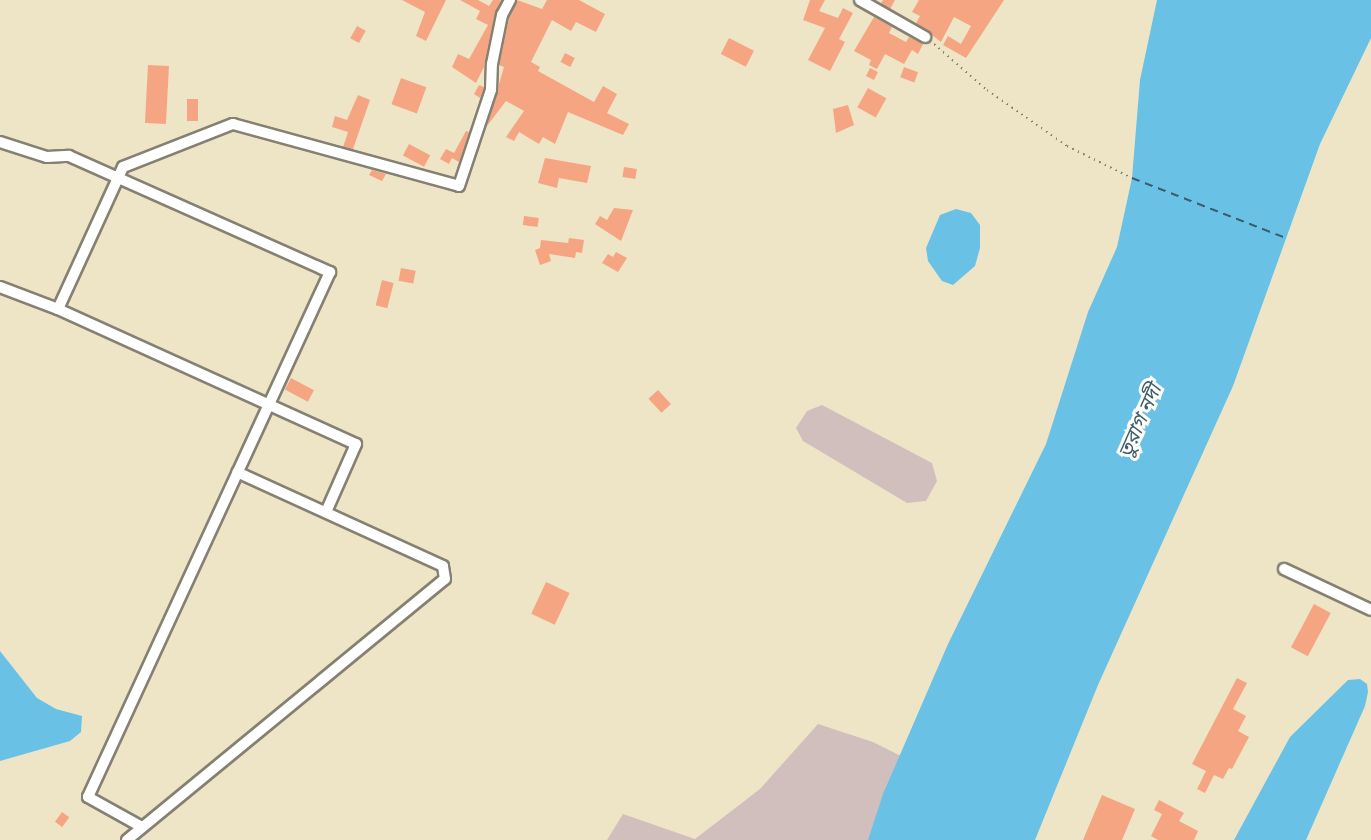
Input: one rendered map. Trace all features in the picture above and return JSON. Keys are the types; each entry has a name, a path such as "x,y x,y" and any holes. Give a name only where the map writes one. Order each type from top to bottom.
{"street":[{"path":"58,309 123,167 233,124 459,186 491,90 498,35 510,0"},
{"path":"860,0 925,37"},
{"path":"0,142 47,156 69,156 330,272 237,472 159,648 88,797 141,827"},
{"path":"0,287 58,309 356,444 326,512"},
{"path":"127,840 445,579 444,566 237,472"},
{"path":"1284,569 1371,610"}],"path":[{"path":"925,37 987,90 1067,146 1132,178"}],"shaded area":[{"path":"822,405 932,463 937,481 926,501 907,503 803,441 796,428 807,411"},
{"path":"818,724 873,742 907,759 870,840 607,840 623,814 695,839 760,789"}],"water":[{"name":"তুরাগ নদী","path":"1157,0 1371,0 1371,38 1320,144 1233,386 1098,685 1035,840 868,840 883,794 948,644 1046,444 1088,312 1117,247 1132,178 1140,80"},
{"path":"956,209 971,213 980,225 980,248 975,266 953,285 942,281 928,261 926,248 940,215"},
{"path":"0,651 37,698 56,709 82,716 81,732 70,741 0,761"},
{"path":"1360,679 1367,684 1365,706 1306,840 1234,840 1290,737 1348,680"}],"building":[{"path":"402,0 446,0 426,41 416,36 425,12"},
{"path":"460,0 478,0 489,6 493,0 501,0 495,14 484,67 476,83 452,67 458,54 469,59 488,25 476,19 480,11"},
{"path":"517,0 542,9 547,0 579,0 605,14 596,32 576,22 571,31 552,20 531,62 540,67 538,71 594,102 603,86 617,94 607,113 629,124 623,135 568,112 555,144 543,137 539,144 519,132 514,141 506,137 524,111 506,101 487,126 504,67 499,65 509,18"},
{"path":"810,0 825,0 819,11 838,18 843,8 853,13 839,39 845,42 830,71 808,60 825,28 803,20"},
{"path":"883,0 895,0 890,9 881,3"},
{"path":"919,0 1004,0 966,58 943,45 948,36 961,44 971,26 954,17 941,42 916,23 920,16 912,12"},
{"path":"874,17 892,27 889,33 906,42 909,37 923,44 918,54 912,50 904,64 885,54 877,69 869,65 871,60 854,51"},
{"path":"357,26 366,31 359,43 350,38"},
{"path":"729,38 754,51 746,67 721,54"},
{"path":"565,53 575,58 570,67 560,62"},
{"path":"148,65 169,66 166,124 145,123"},
{"path":"904,67 918,72 914,82 900,77"},
{"path":"870,68 878,72 874,80 866,76"},
{"path":"401,78 426,87 417,114 391,104"},
{"path":"479,85 484,87 480,98 474,94"},
{"path":"868,88 886,98 876,117 857,107"},
{"path":"358,95 370,100 353,149 343,147 348,132 332,127 335,116 347,120"},
{"path":"187,99 198,99 198,121 187,121"},
{"path":"848,105 854,125 836,133 833,109"},
{"path":"466,131 469,132 459,162 452,158 449,164 440,159 446,149 454,153"},
{"path":"409,144 430,155 424,167 403,155"},
{"path":"545,158 591,166 587,183 559,178 557,188 538,183"},
{"path":"624,167 637,169 635,179 622,177"},
{"path":"372,170 386,174 382,181 369,175"},
{"path":"614,208 633,210 621,241 595,224 600,216 607,220"},
{"path":"524,216 539,218 538,227 523,225"},
{"path":"569,238 584,240 582,253 576,252 575,258 549,254 551,261 540,265 535,250 540,248 541,240 568,243"},
{"path":"616,252 627,258 618,272 602,263 608,254 613,257"},
{"path":"401,268 416,271 413,284 399,281"},
{"path":"382,280 394,283 387,308 376,305"},
{"path":"291,378 314,390 308,402 285,389"},
{"path":"658,390 671,404 661,413 648,399"},
{"path":"546,582 570,593 555,625 531,614"},
{"path":"1314,604 1331,613 1308,656 1291,647"},
{"path":"1237,678 1247,683 1233,709 1246,716 1238,731 1249,737 1232,769 1229,768 1223,779 1214,775 1205,793 1197,789 1206,771 1192,764"},
{"path":"1102,795 1135,809 1122,840 1083,840"},
{"path":"1159,800 1184,813 1179,821 1198,831 1194,840 1158,840 1151,836 1162,814 1154,810"},
{"path":"62,812 69,817 62,827 55,822"}],"ferry route":[{"path":"1132,178 1286,238"}]}
